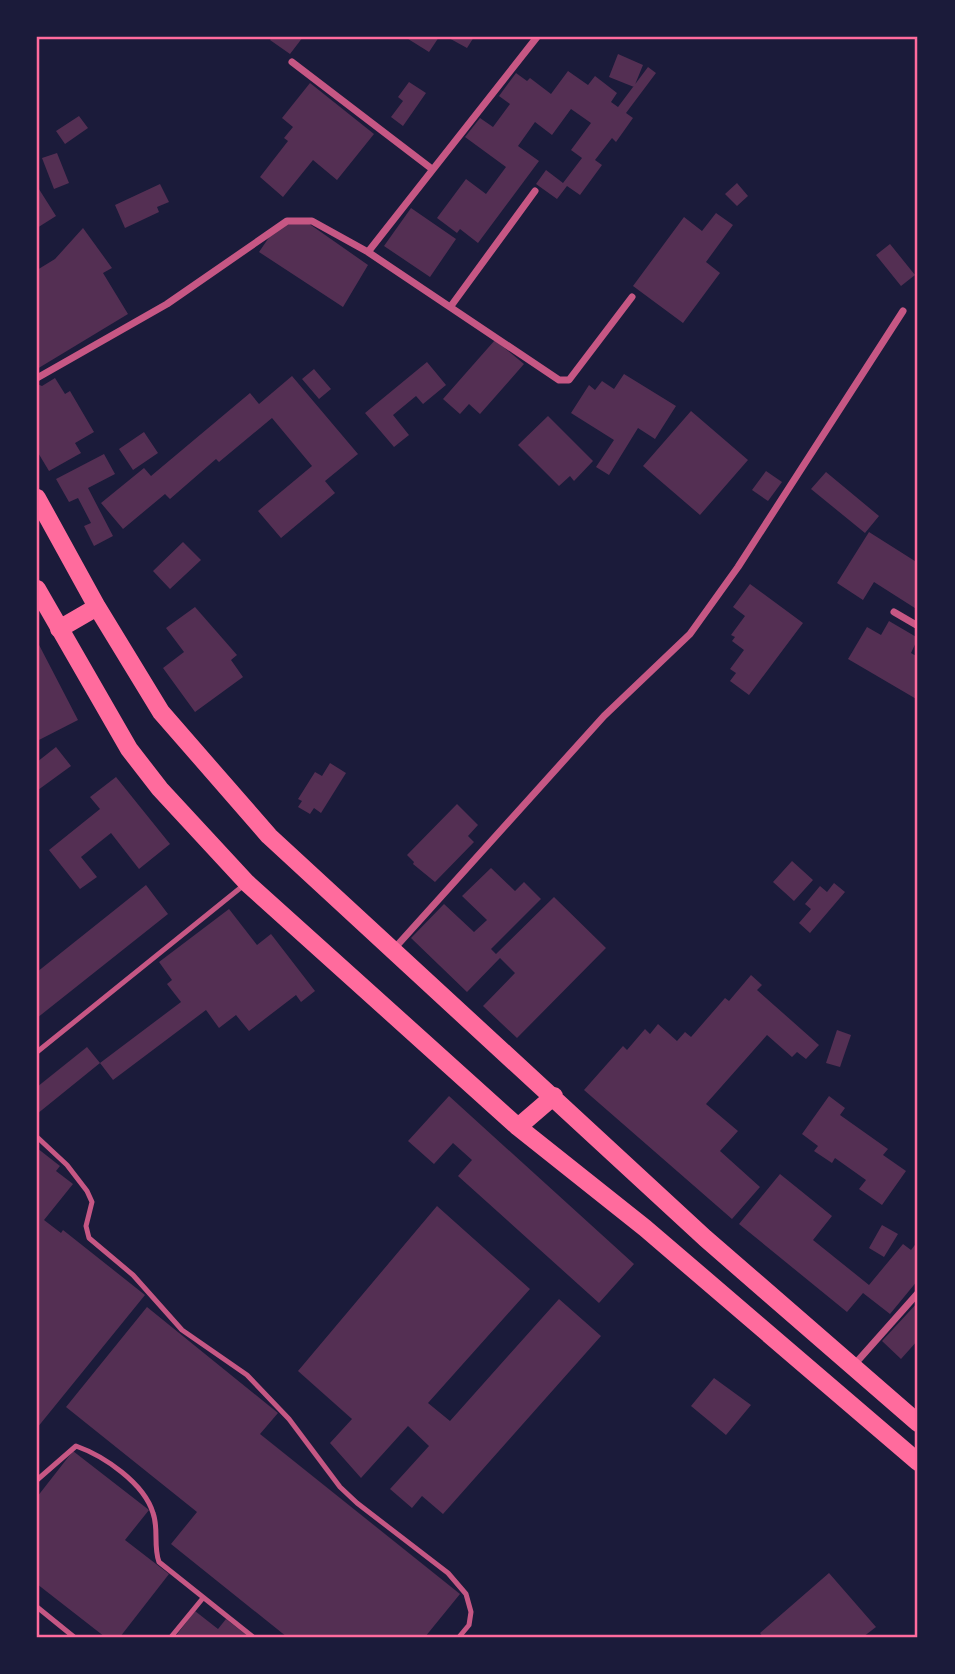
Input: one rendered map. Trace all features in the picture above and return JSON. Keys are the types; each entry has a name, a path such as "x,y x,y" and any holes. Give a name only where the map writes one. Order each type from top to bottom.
{"main road":[{"path":"37,498 97,607 161,712 269,836 705,1238 918,1423"},
{"path":"37,589 129,749 160,789 247,883 517,1127 645,1228 918,1462"},
{"path":"60,629 97,607"},
{"path":"517,1127 554,1096"}],"street":[{"path":"368,252 537,37"},
{"path":"292,62 432,169"},
{"path":"451,306 535,191"},
{"path":"37,378 167,304 287,221 312,220 368,252 559,380 569,380 632,297"},
{"path":"393,950 604,716 690,634 738,567 903,311"},
{"path":"894,612 918,626"},
{"path":"853,1366 918,1293"}],"lane":[{"path":"37,1052 247,883"},
{"path":"37,1137 66,1165 87,1191 92,1202 86,1226 89,1238 133,1275 182,1331 247,1375 289,1419 340,1487 447,1573 466,1594 471,1612 469,1625 459,1637"},
{"path":"37,1480 76,1446 93,1452 141,1490 153,1511 159,1562 253,1637"},
{"path":"171,1637 203,1598"},
{"path":"37,1607 74,1637"}],"building":[{"path":"272,37 303,37 290,54 270,40"},
{"path":"405,37 439,37 429,52"},
{"path":"447,37 474,37 467,48"},
{"path":"618,54 643,65 634,87 609,77"},
{"path":"648,67 656,73 626,113 633,118 616,142 612,138 595,160 602,165 580,195 567,186 557,199 536,184 546,170 563,183 582,158 571,150 591,123 571,109 552,135 535,122 518,146 539,161 478,243 460,229 457,233 437,218 466,179 486,194 506,167 465,137 480,118 493,127 510,104 499,96 516,73 527,81 530,78 551,94 568,71 588,85 595,76 617,93 611,102 618,107"},
{"path":"409,82 426,93 403,126 391,117 403,101 398,97"},
{"path":"310,83 374,134 337,180 313,160 283,197 260,177 288,141 284,138 293,127 282,118"},
{"path":"79,116 88,128 65,144 56,131"},
{"path":"57,153 69,183 54,189 42,158"},
{"path":"737,183 748,196 737,206 725,194"},
{"path":"160,184 169,202 157,207 159,212 125,228 115,205"},
{"path":"37,186 56,216 37,228"},
{"path":"411,208 456,239 430,277 384,246"},
{"path":"716,213 733,225 706,262 720,273 683,323 633,286 684,217 702,231"},
{"path":"291,222 308,223 368,265 343,307 259,252 272,233"},
{"path":"83,228 112,268 103,273 128,314 37,369 37,270 55,259"},
{"path":"890,244 915,275 901,286 876,255"},
{"path":"495,340 524,364 480,414 469,404 460,414 443,399"},
{"path":"427,362 446,385 423,404 416,396 393,415 409,435 394,447 365,413"},
{"path":"314,369 331,389 319,399 302,379"},
{"path":"624,374 676,406 655,439 638,428 609,475 596,467 614,440 571,413 589,385 595,390 602,381 614,389"},
{"path":"292,376 358,454 325,481 335,493 281,538 258,511 312,466 272,418 219,462 216,459 170,499 165,494 123,529 101,503 144,468 151,476 250,393 259,404"},
{"path":"55,378 65,394 70,391 94,432 75,443 81,453 49,471 37,451 37,384 42,386"},
{"path":"691,411 748,460 700,515 643,466"},
{"path":"548,416 593,461 574,481 570,476 559,486 518,445"},
{"path":"144,432 158,453 133,470 119,449"},
{"path":"104,454 115,474 88,488 113,536 94,546 84,526 91,523 78,498 69,502 56,479"},
{"path":"766,471 782,482 768,501 752,490"},
{"path":"826,472 879,516 865,533 811,489"},
{"path":"869,532 918,563 918,610 874,582 863,600 837,583"},
{"path":"183,542 201,560 170,589 153,571"},
{"path":"750,584 803,623 749,695 730,681 736,673 730,669 744,650 732,641 735,637 731,635 745,616 733,607"},
{"path":"195,607 237,655 231,660 243,677 195,712 163,668 184,652 166,628"},
{"path":"889,621 918,638 911,653 918,657 918,700 848,659 867,627 881,635"},
{"path":"37,641 78,720 37,741"},
{"path":"56,747 71,766 38,790 37,762"},
{"path":"330,763 346,773 321,813 314,808 310,814 298,807 302,801 298,799 315,772 322,776"},
{"path":"116,777 170,844 139,869 111,833 81,857 97,877 80,889 49,850 100,809 90,797"},
{"path":"457,804 478,825 468,836 474,842 435,882 413,864 407,855"},
{"path":"792,861 813,880 794,901 773,882"},
{"path":"491,868 515,891 524,882 541,899 491,949 496,954 554,897 606,948 517,1038 483,1006 515,973 500,958 467,992 411,938 444,904 474,932 487,920 462,896"},
{"path":"834,883 845,892 810,933 799,923 811,909 805,904 820,886 827,892"},
{"path":"146,885 168,914 37,1018 37,972"},
{"path":"229,909 257,945 271,934 315,991 301,1002 296,995 249,1031 236,1015 219,1028 206,1010 113,1080 100,1063 181,1002 167,984 172,980 159,962"},
{"path":"751,975 762,985 757,990 819,1045 806,1059 797,1052 792,1057 767,1035 706,1104 738,1131 720,1151 760,1187 732,1219 584,1090 623,1046 627,1050 645,1029 650,1034 658,1024 677,1041 685,1032 691,1037 725,998 729,1001"},
{"path":"837,1030 851,1035 840,1067 826,1063"},
{"path":"87,1047 100,1063 37,1114 37,1087"},
{"path":"449,1096 634,1264 599,1303 458,1176 472,1160 453,1143 434,1164 408,1141"},
{"path":"829,1096 845,1108 840,1115 888,1149 883,1155 906,1171 882,1205 859,1189 866,1180 835,1158 832,1163 814,1151 818,1146 802,1134"},
{"path":"37,1148 60,1166 56,1171 73,1184 44,1220 61,1233 63,1230 145,1295 37,1428"},
{"path":"780,1174 832,1216 813,1240 869,1285 903,1244 911,1250 918,1241 918,1280 890,1314 863,1293 847,1312 739,1224"},
{"path":"437,1206 530,1289 428,1403 450,1421 559,1299 601,1336 443,1514 422,1496 412,1508 390,1489 429,1446 408,1426 361,1478 330,1443 352,1419 298,1371"},
{"path":"882,1225 898,1234 884,1257 869,1248"},
{"path":"918,1302 918,1340 901,1359 882,1341"},
{"path":"147,1307 278,1413 260,1434 460,1594 425,1637 287,1637 171,1544 197,1512 66,1407"},
{"path":"714,1378 751,1405 726,1435 691,1406"},
{"path":"73,1451 149,1510 125,1540 169,1574 120,1637 105,1637 37,1584 37,1497"},
{"path":"829,1573 876,1627 863,1637 763,1637 760,1633"},
{"path":"195,1611 218,1629 226,1619 249,1637 175,1637"}]}
